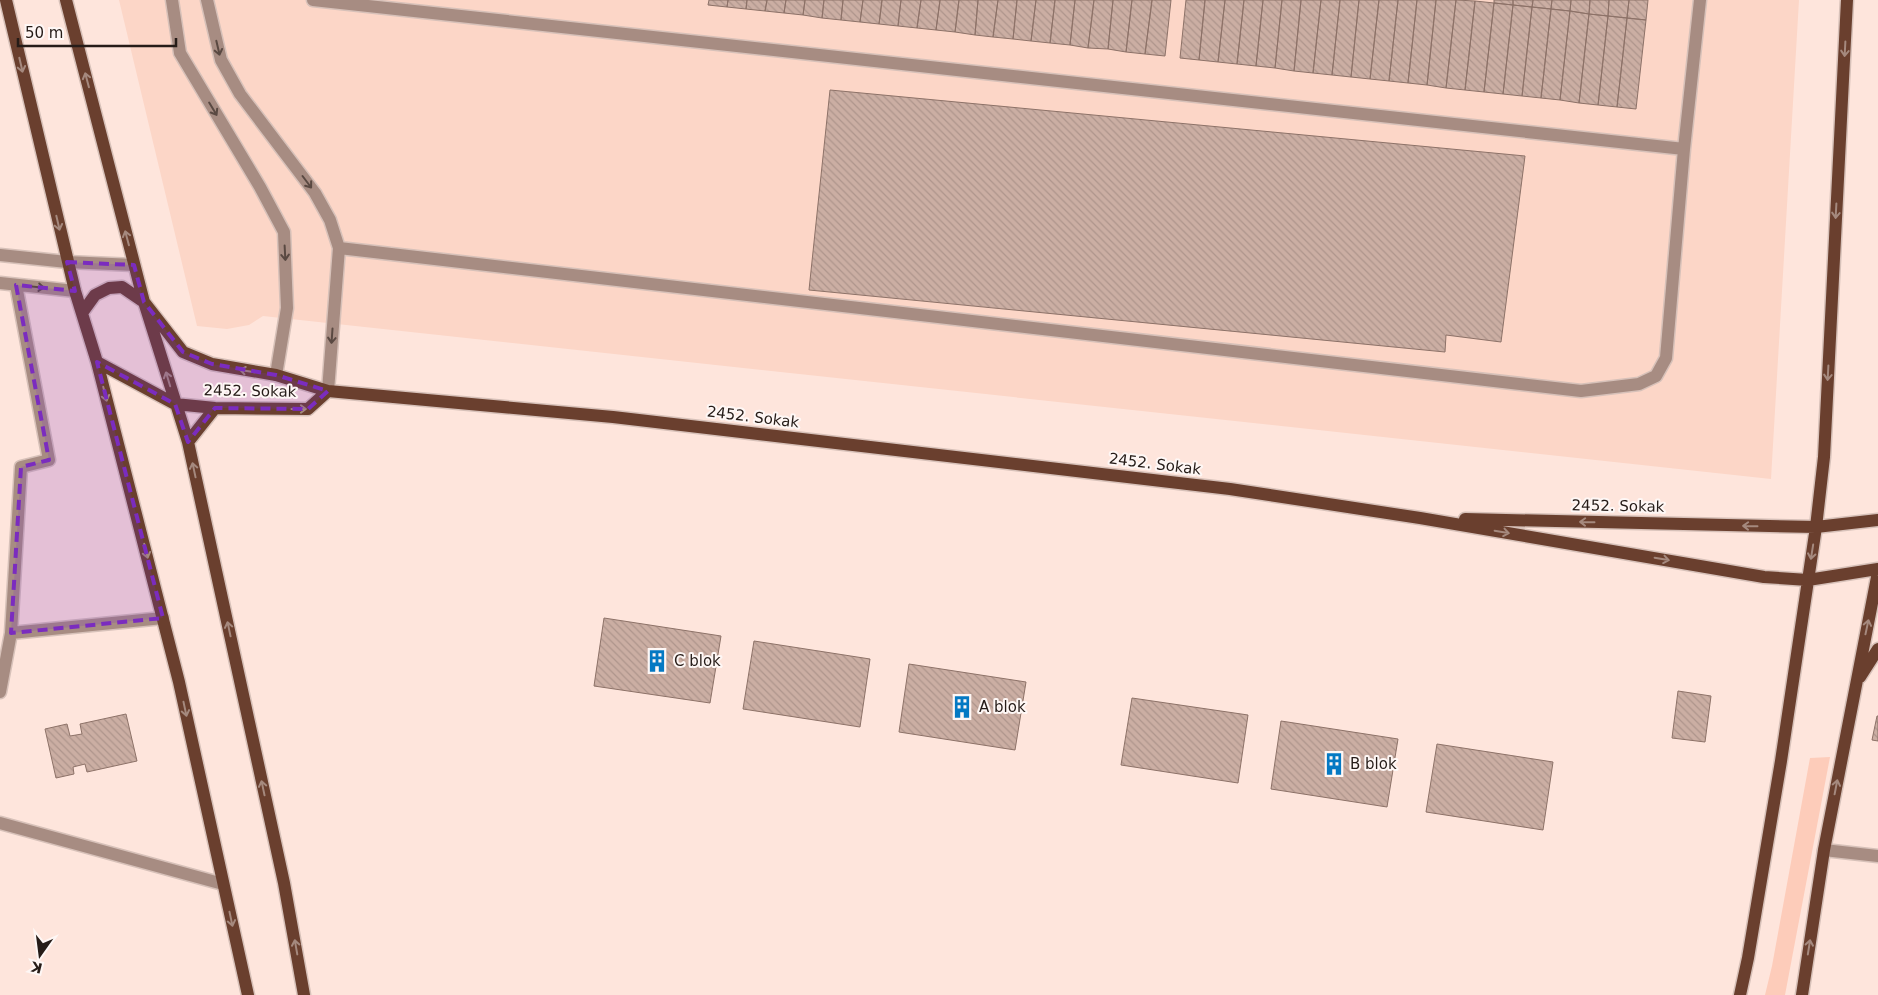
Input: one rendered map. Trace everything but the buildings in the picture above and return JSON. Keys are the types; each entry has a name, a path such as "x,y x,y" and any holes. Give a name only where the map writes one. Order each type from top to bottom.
{"main road":[{"path":"6,0 74,291 97,362 179,682 248,995"},
{"path":"66,0 144,302 188,442 284,883 304,995"},
{"path":"1740,995 1781,761 1816,527 1824,458 1847,0"},
{"path":"82,313 95,295 108,288 122,287 144,302 183,352 212,364 276,375 328,391"},
{"name":"2452. Sokak","path":"97,362 176,404 215,408 308,409 328,391 622,418 1230,489 1420,518 1764,576 1808,580 1878,571"},
{"path":"188,442 215,408"},
{"name":"2452. Sokak","path":"1420,518 1816,527 1878,520"},
{"path":"1802,995 1824,850 1878,571"},
{"path":"1855,686 1878,649"}],"street":[{"path":"172,0 180,53 260,187 284,232 287,308 276,375"},
{"path":"207,0 221,60 240,94 315,193 330,220 339,248 328,391"},
{"path":"313,0 1684,149"},
{"path":"339,248 1581,390 1639,384 1656,376 1666,358 1684,149 1700,0"},
{"path":"0,255 67,262 134,265"},
{"path":"0,284 74,291"},
{"path":"0,692 11,633 21,467 49,460 16,285"},
{"path":"11,633 163,618"},
{"path":"0,822 223,884"},
{"path":"1824,850 1878,856"}],"highlighted area":[{"path":"67,262 134,265 144,302 183,352 212,364 276,375 328,391 308,409 215,408 188,442 175,404 97,362 163,618 11,633 21,467 49,460 16,285 75,291"}],"shaded area":[{"path":"119,0 1799,0 1771,479 263,316 249,325 227,329 197,326"},
{"path":"1830,757 1785,995 1765,995 1810,758"}],"place":[{"name":"C blok","path":"657,661"},
{"name":"A blok","path":"962,707"},
{"name":"B blok","path":"1334,764"}]}
